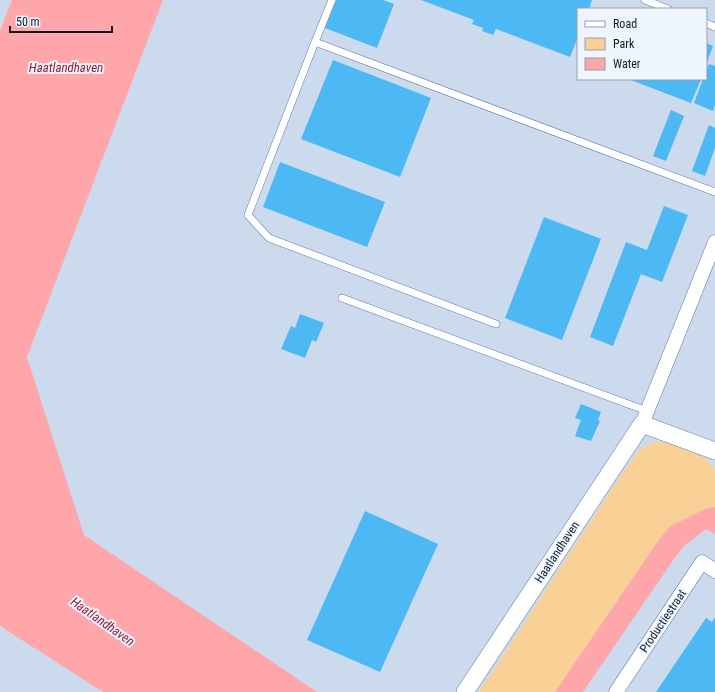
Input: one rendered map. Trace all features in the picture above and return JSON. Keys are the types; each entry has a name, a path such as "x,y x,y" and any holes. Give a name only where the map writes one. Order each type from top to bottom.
{"street":[{"name":"Haatlandhaven","path":"465,692 644,417 715,242"},
{"path":"644,417 715,451"},
{"name":"Productiestraat","path":"616,692 702,562 715,571"}],"lane":[{"path":"332,0 248,215 269,238 496,324"},
{"path":"645,0 665,8"},
{"path":"315,42 715,192"},
{"path":"342,298 644,417"}],"shaded area":[{"path":"0,0 715,0 715,692 0,692"}],"green space":[{"path":"655,441 688,448 702,456 708,462 715,470 715,507 705,509 669,527 555,692 479,692 621,475 640,449"}],"water":[{"name":"Haatlandhaven","path":"12,0 163,0 27,357 84,535 317,692 103,692 0,626 0,31"},
{"path":"715,507 715,534 706,529 684,546 583,692 555,692 669,527 705,509"}],"building":[{"path":"336,0 383,0 394,4 377,48 325,28"},
{"path":"421,0 592,0 589,8 577,8 577,40 570,57 496,29 493,35 482,31 483,28 472,24 474,20"},
{"path":"707,43 713,46 707,62"},
{"path":"333,60 431,98 400,177 301,139"},
{"path":"709,64 715,66 715,105 713,111 694,103 703,80 707,80 707,69"},
{"path":"631,80 701,80 691,103"},
{"path":"671,110 684,116 666,161 653,156"},
{"path":"709,125 715,128 715,148 705,176 692,171"},
{"path":"280,162 385,202 367,247 263,207"},
{"path":"664,206 688,215 662,282 641,274 613,346 590,337 626,242 647,250"},
{"path":"544,217 601,239 562,340 505,318"},
{"path":"300,314 324,323 316,342 312,340 305,358 281,349 291,326 295,328"},
{"path":"581,404 601,412 598,420 600,421 591,441 575,436 581,420 575,418"},
{"path":"365,511 438,544 380,672 307,640"},
{"path":"715,617 715,692 656,692 706,618 712,622"}]}
